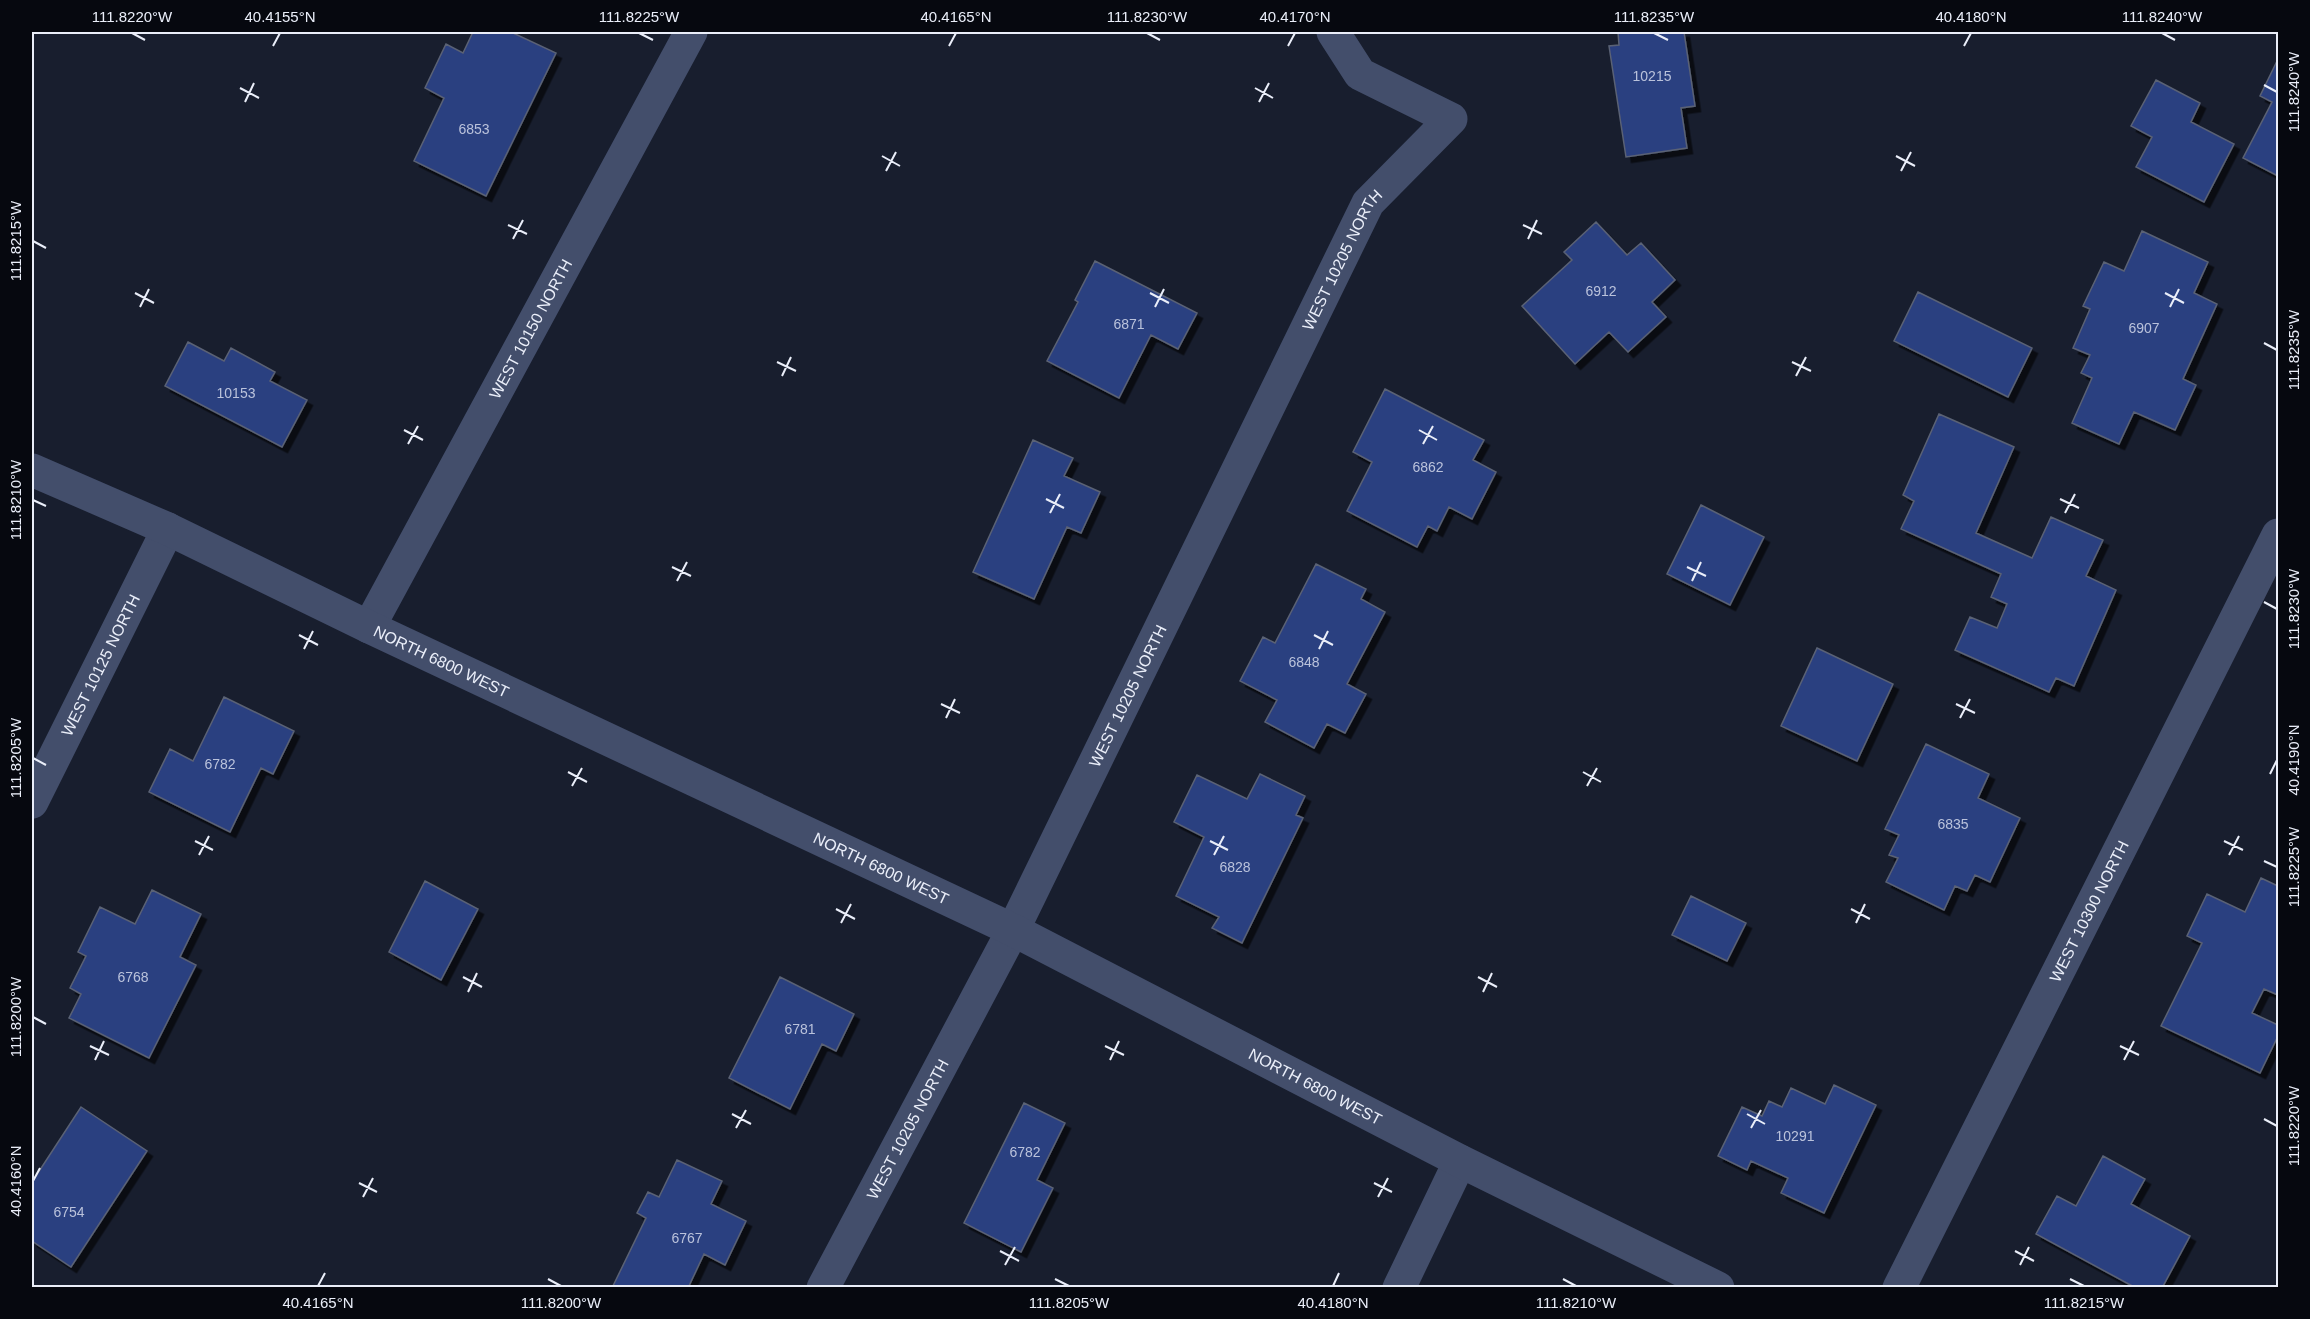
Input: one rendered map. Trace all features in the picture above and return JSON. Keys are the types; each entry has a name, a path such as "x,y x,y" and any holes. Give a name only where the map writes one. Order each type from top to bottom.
{"street":[{"name":"WEST 10150 NORTH","path":"369,627 691,32"},
{"name":"WEST 10205 NORTH","path":"823,1287 1013,930 1368,203 1451,119 1360,74 1333,32"},
{"name":"NORTH 6800 WEST","path":"32,470 168,529 369,627 1013,930 1460,1161 1718,1287"},
{"name":"WEST 10125 NORTH","path":"32,802 168,529"},
{"name":"WEST 10300 NORTH","path":"1899,1287 2278,535"},
{"path":"1399,1287 1460,1161"}],"building":[{"path":"473,32 511,32 556,53 486,196 414,161 444,98 425,88 446,44 463,53"},
{"path":"1618,32 1684,32 1695,106 1681,108 1687,148 1626,157 1609,46 1619,45"},
{"path":"2278,59 2278,176 2243,158 2272,102 2260,96"},
{"path":"2156,80 2200,103 2191,122 2234,144 2204,202 2136,167 2152,137 2131,126"},
{"path":"1596,222 1627,255 1641,243 1675,280 1652,302 1666,317 1628,352 1609,332 1575,364 1522,306 1572,260 1564,252"},
{"path":"2142,231 2208,262 2194,293 2217,304 2183,379 2196,385 2175,430 2134,412 2119,444 2072,423 2092,378 2081,373 2090,355 2073,348 2090,309 2083,306 2104,262 2124,271"},
{"path":"1095,261 1197,313 1178,349 1151,335 1119,398 1047,361 1078,302 1075,300"},
{"path":"1918,292 2032,348 2008,397 1894,341"},
{"path":"188,342 224,361 231,348 275,372 270,381 307,400 282,447 165,386"},
{"path":"1385,389 1484,440 1473,460 1496,472 1472,519 1449,507 1437,531 1428,526 1417,547 1347,511 1372,462 1353,452"},
{"path":"1939,414 2014,447 1976,533 2032,558 2051,517 2103,540 2086,576 2116,590 2074,686 2056,678 2049,692 1955,650 1970,617 1997,628 2007,604 1991,597 2001,574 1901,529 1914,501 1903,495"},
{"path":"1033,440 1073,458 1064,476 1100,492 1081,533 1067,527 1034,599 973,572"},
{"path":"1701,505 1764,537 1730,605 1667,574"},
{"path":"1316,564 1366,589 1361,599 1385,612 1347,684 1366,694 1345,733 1327,724 1314,748 1265,722 1277,700 1240,681 1263,637 1275,643"},
{"path":"1817,648 1893,684 1857,761 1781,726"},
{"path":"224,697 294,731 273,774 261,768 230,832 149,792 170,749 193,761"},
{"path":"1926,744 1989,774 1978,798 2020,818 1990,882 1975,875 1967,891 1955,886 1944,910 1886,882 1898,858 1889,855 1899,835 1885,829"},
{"path":"1260,774 1305,796 1296,815 1303,818 1242,943 1212,928 1219,917 1176,896 1204,837 1174,822 1197,775 1247,799"},
{"path":"2261,878 2278,886 2278,995 2264,989 2252,1013 2278,1025 2278,1036 2260,1073 2161,1026 2202,943 2187,936 2207,894 2245,912"},
{"path":"425,881 478,909 441,980 389,952"},
{"path":"152,890 201,914 180,957 196,965 149,1058 69,1018 81,994 70,988 86,956 78,952 100,907 135,924"},
{"path":"1691,896 1746,923 1727,961 1672,935"},
{"path":"780,977 854,1014 836,1051 822,1044 790,1109 729,1078"},
{"path":"1834,1085 1876,1105 1824,1213 1781,1193 1788,1178 1751,1161 1747,1170 1718,1156 1742,1107 1762,1116 1769,1101 1782,1107 1791,1088 1825,1104"},
{"path":"1024,1103 1065,1123 1037,1180 1053,1188 1021,1252 964,1223"},
{"path":"81,1107 147,1151 71,1267 32,1241 32,1182"},
{"path":"2103,1156 2145,1179 2131,1204 2190,1236 2162,1288 2136,1288 2036,1234 2057,1196 2076,1206"},
{"path":"677,1160 722,1181 711,1204 746,1221 725,1265 704,1254 688,1288 612,1288 646,1218 637,1213 648,1192 659,1197"}]}
